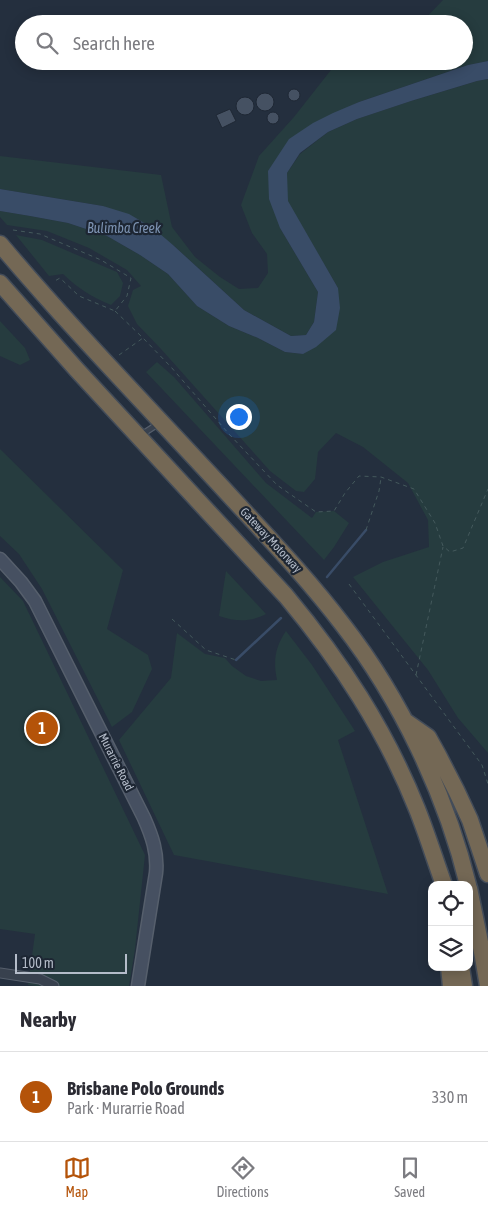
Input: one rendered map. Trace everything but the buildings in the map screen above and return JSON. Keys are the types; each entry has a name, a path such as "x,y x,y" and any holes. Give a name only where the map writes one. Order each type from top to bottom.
{"highway":[{"name":"Gateway Motorway","path":"0,244 47,286 161,422 304,577 344,627 365,656 394,703 418,748 458,847 468,881"},
{"path":"0,283 286,596 340,665 379,728 390,751 417,810 442,881"},
{"path":"404,720 428,737 438,755 470,820 488,874"},
{"path":"431,881 432,854"},
{"name":"Gateway Motorway","path":"473,905 488,986"},
{"path":"449,971 451,986"},
{"path":"462,971 464,986"}],"street":[{"name":"Murarrie Road","path":"0,559 21,582 37,606 152,837 156,853 156,873 138,986"},
{"path":"0,973 40,979 54,986"}],"lane":[{"path":"138,436 161,422"}],"path":[{"path":"13,230 40,234 101,260 131,278 127,296 115,311"},
{"path":"47,286 60,278 80,296 115,311 144,338 277,485 316,512 334,511 344,493 359,476 381,477 414,490 435,523 443,546 450,552 463,548 488,490"},
{"path":"119,355 144,338"},
{"path":"366,530 380,491 381,477"},
{"path":"416,676 443,546"},
{"path":"348,584 482,765 488,784"},
{"path":"172,619 206,650 236,660"}],"green space":[{"path":"443,0 488,0 488,61 473,64 473,15 429,15"},
{"path":"331,70 453,70 359,102 289,139 280,228 318,292 314,322 306,335 291,336 244,310 173,245 103,206 0,189 0,156 161,175 172,227 195,257 239,289 258,288 268,273 267,254 252,233 241,205 259,156 294,117"},
{"path":"488,79 488,753 458,718 428,670 353,577 383,562 429,547 428,520 408,483 363,447 336,433 318,452 315,479 304,492 296,491 270,471 137,324 128,306 133,290 141,286 127,270 89,248 47,231 7,225 0,217 0,211 68,223 107,236 168,274 197,306 229,326 285,352 303,354 338,288 287,201 287,173 300,154 328,132 357,119 411,101"},
{"path":"16,235 42,240 117,272 123,283 120,296 111,305 85,292 63,274 49,276"},
{"path":"0,321 25,348 30,360 20,365 0,356"},
{"path":"157,362 174,377 266,483 312,518 316,512 334,511 349,523 324,560 146,372"},
{"path":"0,449 123,570 107,629 148,655 152,669 132,712 112,727 42,589 19,554 0,536"},
{"path":"226,571 266,614 255,619 243,620 219,616"},
{"path":"0,577 23,601 145,855 129,986 28,985 35,934 0,929"},
{"path":"286,631 312,665 355,731 338,740 388,894 174,855 119,740 171,678 177,633 205,654 225,658 232,666 246,676 261,681 277,680 276,654 279,643"}],"water":[{"name":"Bulimba Creek","path":"488,61 488,79 411,101 357,119 328,132 300,153 287,173 288,201 338,288 340,308 336,330 316,347 303,354 285,352 229,326 197,306 168,274 107,236 68,223 0,211 0,189 103,206 129,214 153,228 244,310 291,336 306,335 314,322 318,292 280,228 269,199 268,171 289,139 313,123 359,102 453,70 473,70 473,64"}],"waterway":[{"path":"327,577 366,530"},
{"path":"236,660 281,618"}],"place":[{"name":"Brisbane Polo Grounds","path":"42,728"}]}
